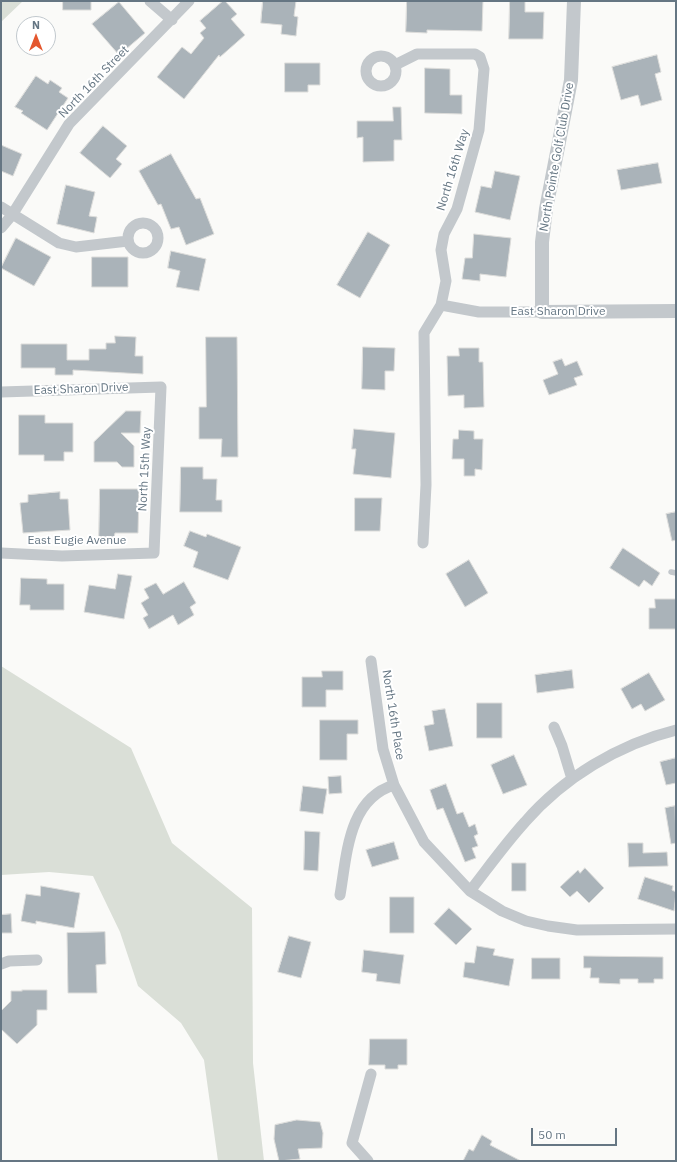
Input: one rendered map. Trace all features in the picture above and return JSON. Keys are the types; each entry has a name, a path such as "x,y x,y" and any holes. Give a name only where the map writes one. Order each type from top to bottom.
{"street":[{"path":"150,1 172,20"},
{"name":"North 16th Street","path":"1,228 12,215 69,124 189,1"},
{"name":"North Pointe Golf Club Drive","path":"542,312 542,242 546,209 570,85 574,1"},
{"name":"North 16th Way","path":"395,65 417,54 475,54 480,57 484,69 479,130 457,208 444,234 441,250 446,281 441,305"},
{"path":"1,208 59,243 76,247 128,241"},
{"path":"423,543 426,485 424,333 441,305"},
{"name":"East Sharon Drive","path":"441,305 478,312 676,311"},
{"name":"East Sharon Drive","path":"1,392 161,387"},
{"name":"North 15th Way","path":"154,553 161,387"},
{"name":"East Eugie Avenue","path":"1,554 62,556 154,553"},
{"name":"North 16th Place","path":"371,661 383,749 394,785 424,842 470,892 502,911 548,926 577,930 676,929"},
{"path":"554,727 562,746 572,779"},
{"path":"470,892 525,822 540,806 572,779 630,746 658,734 676,730"},
{"path":"340,894 350,835 358,818 365,805 373,795 394,785"},
{"path":"1,964 9,961 37,960"},
{"path":"368,1161 352,1143 371,1074"}],"shaded area":[{"path":"1,1 23,1 1,22"},
{"path":"1,666 131,748 172,843 252,908 253,1063 264,1161 218,1161 204,1060 181,1023 138,986 120,932 93,876 49,872 1,875"}],"building":[{"path":"63,1 91,1 91,10 63,10"},
{"path":"223,1 225,1 237,14 231,19 245,35 220,57 219,55 184,99 157,77 182,47 191,54 204,38 200,33 206,28 200,21"},
{"path":"263,1 296,1 294,16 298,17 296,36 281,34 282,25 261,23"},
{"path":"407,1 483,1 482,31 427,30 427,33 406,32"},
{"path":"510,1 525,1 525,12 544,12 543,39 509,39"},
{"path":"119,2 145,33 119,55 92,24"},
{"path":"657,55 661,72 655,74 662,100 641,106 638,95 621,100 612,67"},
{"path":"285,63 320,63 320,85 308,85 308,92 285,92"},
{"path":"425,68 450,69 450,95 462,95 462,114 425,113"},
{"path":"36,76 48,84 50,80 62,88 59,92 68,98 47,130 21,113 23,111 15,107"},
{"path":"393,107 401,107 402,140 394,140 394,161 363,162 363,137 357,138 357,121 393,121"},
{"path":"103,126 127,146 116,159 122,164 110,178 80,153"},
{"path":"1,145 22,154 13,176 1,171"},
{"path":"171,154 196,199 200,198 214,234 186,245 179,227 171,229 161,204 158,205 139,171"},
{"path":"658,163 662,183 621,190 617,170"},
{"path":"495,171 520,176 510,220 475,212 481,186 491,188"},
{"path":"66,185 95,192 89,216 97,217 94,233 57,224"},
{"path":"368,232 390,245 360,298 337,285"},
{"path":"474,234 511,238 506,277 480,274 480,281 462,279 465,258 472,258"},
{"path":"16,238 51,257 34,286 1,268"},
{"path":"171,251 206,259 199,291 176,287 180,271 168,268"},
{"path":"92,257 128,257 128,287 92,287"},
{"path":"115,336 136,337 135,356 143,356 143,374 73,370 73,375 55,375 55,368 21,368 21,344 67,344 67,360 89,360 89,349 106,349 106,343 115,343"},
{"path":"206,337 237,337 238,457 221,457 222,439 199,439 199,407 206,407"},
{"path":"363,347 395,348 394,371 385,371 385,390 362,389"},
{"path":"459,348 479,348 479,362 483,362 484,407 464,408 464,395 448,396 447,356 459,356"},
{"path":"562,359 565,366 577,361 583,375 574,378 577,385 549,395 543,380 558,374 553,362"},
{"path":"126,411 141,411 140,433 121,433 134,446 134,467 122,467 117,462 94,462 94,442"},
{"path":"19,415 45,415 45,423 73,423 73,452 64,452 64,461 44,461 44,455 19,455"},
{"path":"354,429 395,433 391,478 353,474 356,449 352,449"},
{"path":"459,430 474,431 474,439 483,439 482,470 475,469 475,476 464,476 464,459 452,459 453,439 458,439"},
{"path":"181,467 203,467 203,479 217,479 216,500 222,500 222,512 180,512"},
{"path":"100,489 139,489 138,533 115,533 114,538 99,538"},
{"path":"60,492 60,499 68,499 70,530 23,533 20,503 28,502 28,495"},
{"path":"355,498 382,498 380,531 355,531"},
{"path":"676,512 676,540 672,541 666,514"},
{"path":"190,531 206,537 207,534 241,547 228,580 193,567 198,552 184,546"},
{"path":"623,548 660,573 652,586 644,580 639,587 610,568"},
{"path":"469,560 488,593 465,607 446,574"},
{"path":"118,574 132,576 124,619 84,612 89,585 115,589"},
{"path":"21,578 47,579 47,584 64,584 64,610 30,610 30,605 20,605"},
{"path":"184,582 196,603 190,607 194,615 178,625 173,615 149,629 143,618 148,615 141,603 149,598 144,589 156,583 163,594"},
{"path":"655,599 676,599 676,629 649,629 649,608 655,608"},
{"path":"572,670 574,688 537,693 535,675"},
{"path":"322,671 343,671 343,690 326,690 326,707 302,707 302,677 322,677"},
{"path":"649,673 665,700 645,711 641,704 632,709 621,689"},
{"path":"477,703 502,703 502,738 477,738"},
{"path":"445,709 453,746 429,751 424,726 434,724 432,711"},
{"path":"320,720 358,720 358,734 347,734 347,760 320,760"},
{"path":"514,755 527,785 503,794 491,765"},
{"path":"676,758 676,783 666,785 660,762"},
{"path":"341,776 342,793 329,794 328,777"},
{"path":"446,784 457,814 463,812 469,827 475,824 478,834 474,836 478,846 472,848 476,858 465,862 443,808 437,810 430,790"},
{"path":"303,786 327,789 323,814 300,811"},
{"path":"675,806 676,843 671,844 665,808"},
{"path":"305,831 320,832 318,871 304,870"},
{"path":"394,842 399,859 372,867 366,850"},
{"path":"628,843 643,843 643,853 667,852 668,866 629,867"},
{"path":"512,863 526,863 526,891 512,891"},
{"path":"585,868 604,888 589,903 577,891 570,897 560,887 578,870 580,873"},
{"path":"645,877 673,886 672,890 676,892 674,911 638,899"},
{"path":"41,886 80,893 74,928 36,921 36,924 21,921 26,894 40,896"},
{"path":"390,897 414,897 414,933 390,933"},
{"path":"449,908 472,929 456,945 434,924"},
{"path":"11,914 12,933 1,933 1,915"},
{"path":"105,932 106,964 96,965 97,993 68,993 67,933"},
{"path":"289,936 311,942 301,978 278,972"},
{"path":"477,946 495,949 493,955 514,959 509,986 463,977 465,962 474,963"},
{"path":"364,950 404,955 400,984 376,981 377,974 362,972"},
{"path":"584,956 663,957 663,979 654,979 654,983 638,983 638,979 620,979 620,984 599,983 599,978 590,978 591,968 584,968"},
{"path":"532,958 560,958 560,979 532,979"},
{"path":"47,990 47,1010 37,1010 37,1025 17,1044 1,1029 1,1011 11,1001 11,991"},
{"path":"370,1039 407,1039 407,1065 398,1065 398,1069 385,1069 385,1065 369,1065"},
{"path":"297,1120 320,1122 323,1133 322,1148 298,1149 300,1159 279,1161 274,1139 275,1125"},
{"path":"482,1135 492,1141 490,1145 521,1161 463,1161 469,1149 473,1151"}]}
